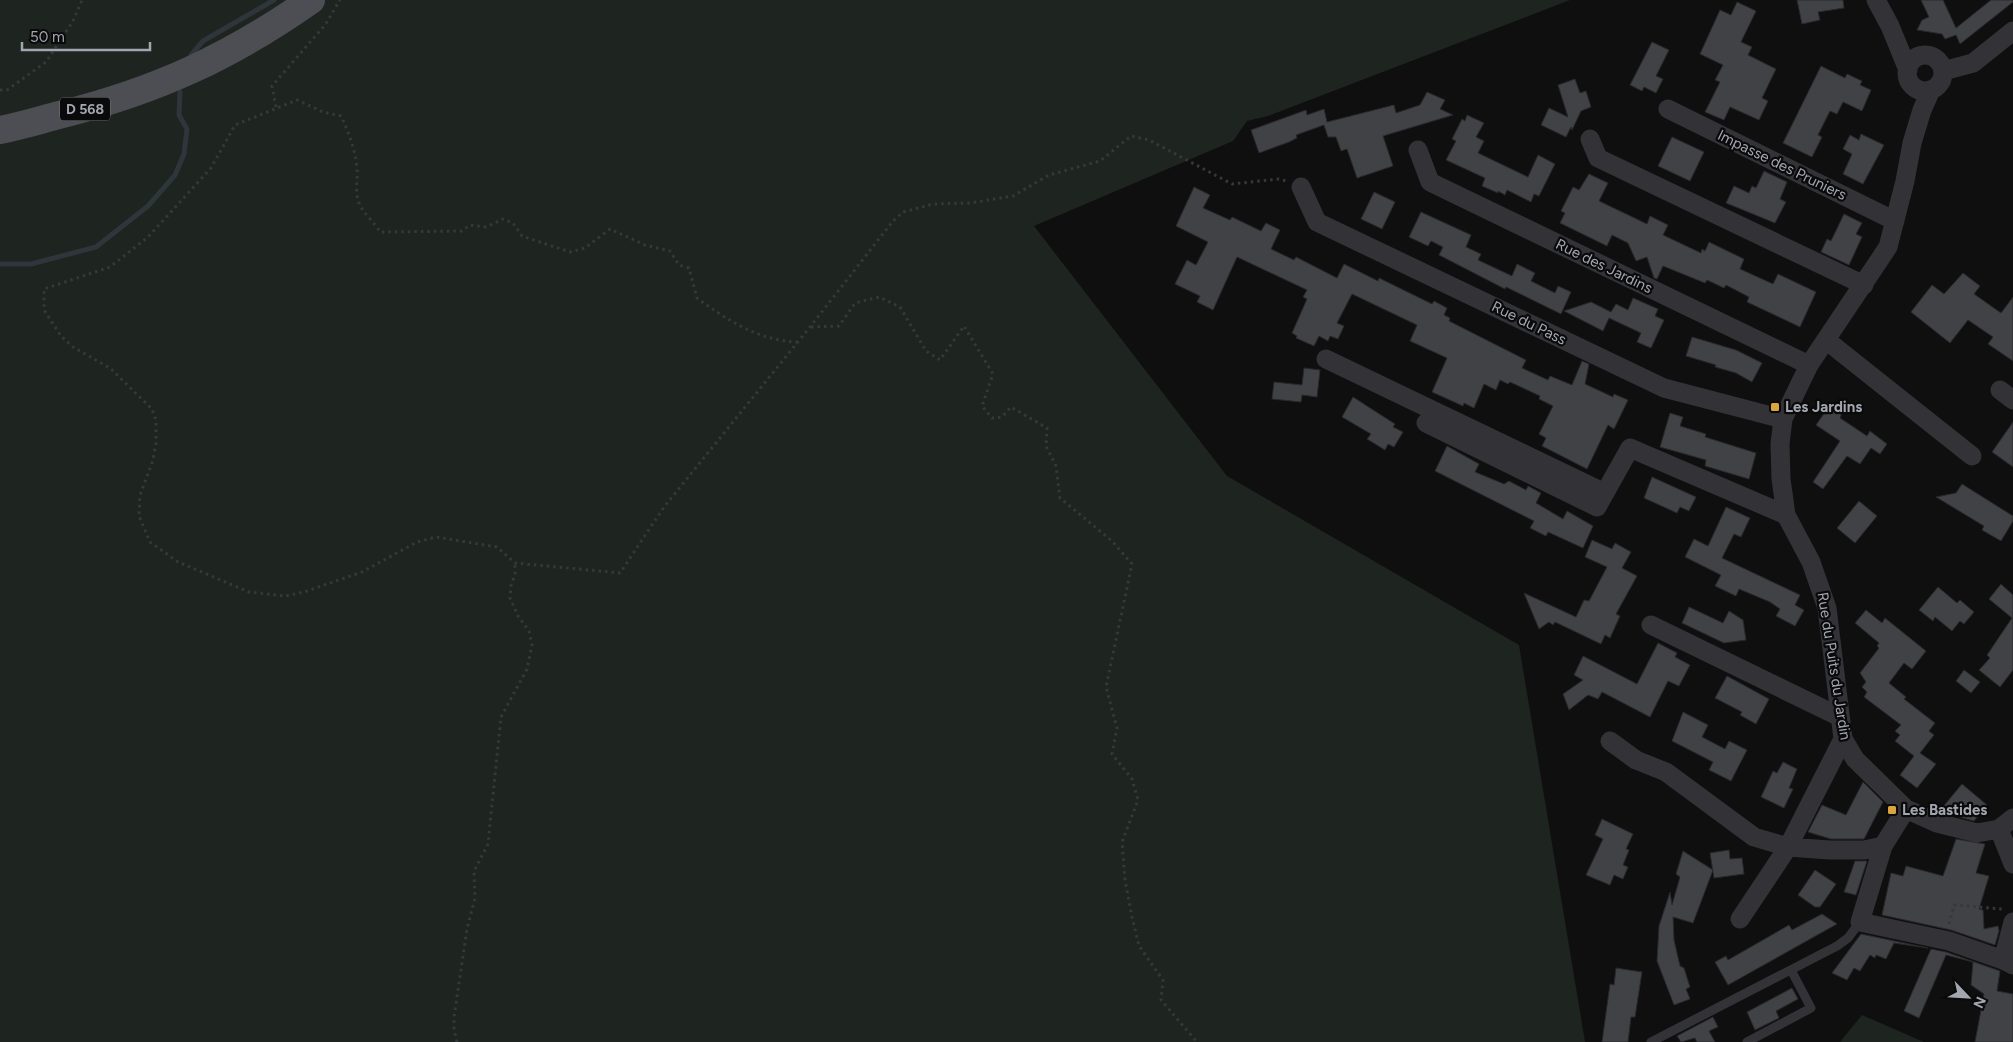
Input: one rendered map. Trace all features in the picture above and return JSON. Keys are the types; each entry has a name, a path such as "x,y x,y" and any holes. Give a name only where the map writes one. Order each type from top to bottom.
{"main road":[{"name":"D 568","path":"0,130 104,104 201,67 280,21 311,0"}],"street":[{"path":"1876,0 1890,26 1909,77 1920,90 1931,90 1939,85 1943,71 1937,60 1927,56 1890,26"},
{"path":"1943,71 1973,63 2013,31"},
{"path":"1909,77 1913,61 1927,56"},
{"name":"Rue du Puits du Jardin","path":"1909,77 1912,142"},
{"name":"Rue du Puits du Jardin","path":"1931,90 1922,110 1912,142 1888,247 1808,365 1784,419 1780,444 1780,470 1786,515 1817,576 1827,608 1843,738 1855,759 1906,809 1937,823 1977,834 2006,824"},
{"name":"Impasse des Pruniers","path":"1668,109 1895,220"},
{"path":"1590,139 1598,158 1864,285"},
{"name":"Rue des Jardins","path":"1418,150 1430,182 1808,365"},
{"name":"Rue du Pass","path":"1301,187 1317,222 1664,388 1784,419"},
{"path":"1826,340 1972,456"},
{"path":"1326,358 1605,493"},
{"path":"1426,423 1598,507 1630,448 1786,515"},
{"path":"1651,625 1840,717"},
{"path":"1740,920 1788,846 1843,738"},
{"path":"1610,741 1636,760 1666,772 1754,837 1788,846 1839,850 1864,850 1883,846"},
{"path":"1906,809 1883,846 1860,922 1944,940 2008,963 2008,915"},
{"path":"2006,824 2013,864"}],"lane":[{"path":"1651,1042 1842,942 1860,922"},
{"path":"1747,1042 1811,1008 1791,970"}],"path":[{"path":"0,90 7,90 46,62 73,21 82,0"},
{"path":"276,107 272,86 325,25 340,0"},
{"path":"798,342 785,342 758,334 730,322 697,298 689,268 678,265 670,251 646,245 610,229 586,248 570,252 522,236 512,223 503,219 486,227 470,226 462,231 380,232 373,220 365,214 358,200 352,145 341,116 322,112 297,100 235,125 211,168 148,237 110,268 44,289 42,300 44,310 61,336 73,347 110,368 152,409 156,420 156,443 153,460 140,495 139,516 150,542 178,562 249,592 284,596 304,592 362,572 418,542 436,537 497,547 515,563 620,573 664,507 810,328 892,221 903,212 933,204 970,203 1013,196 1049,175 1100,161 1132,136 1149,140 1232,184 1279,179 1301,187"},
{"path":"810,328 839,326 855,303 879,297 900,307 926,351 940,360 964,326 993,374 982,406 992,418 1002,417 1011,407 1047,428 1046,446 1056,466 1060,498 1112,541 1132,564 1106,688 1117,728 1112,754 1132,779 1138,800 1122,842 1125,880 1139,946 1163,980 1161,1000 1197,1042"},
{"path":"457,1042 454,1017 467,929 475,898 474,871 488,844 501,717 527,669 532,645 530,631 518,616 510,598 511,586 516,574 515,563"},
{"path":"1944,940 1954,905 2008,915"}],"shaded area":[{"path":"0,0 1570,0 1268,116 1247,121 1233,141 1034,226 1227,476 1519,645 1585,1042 0,1042"},
{"path":"1862,1015 1924,1042 1840,1042"}],"building":[{"path":"1797,0 1843,0 1844,8 1818,12 1820,20 1802,24"},
{"path":"1921,0 1943,0 1956,28 1991,0 2013,0 2013,2 1960,44 1956,35 1945,39 1942,34 1917,30 1922,20 1929,17"},
{"path":"1737,2 1756,11 1741,42 1752,47 1748,55 1776,69 1762,98 1768,101 1759,120 1730,107 1724,120 1705,112 1720,82 1715,80 1723,65 1700,54 1720,10 1731,15"},
{"path":"1652,42 1669,50 1656,76 1663,79 1656,93 1644,87 1642,91 1630,85"},
{"path":"1821,66 1845,78 1847,74 1862,81 1860,85 1871,90 1862,111 1843,102 1837,114 1830,111 1818,135 1822,137 1812,157 1783,143"},
{"path":"1575,79 1580,93 1586,91 1591,107 1581,111 1572,130 1571,127 1566,137 1541,125 1549,108 1568,117 1558,85"},
{"path":"1427,92 1445,100 1440,109 1453,115 1383,136 1393,166 1357,178 1347,149 1341,151 1336,137 1328,137 1324,125 1296,135 1297,138 1289,142 1259,153 1251,130 1306,110 1307,115 1324,109 1327,122 1394,105 1396,113 1420,105"},
{"path":"1467,115 1484,123 1476,137 1484,141 1478,153 1528,177 1538,155 1555,164 1539,196 1534,194 1531,202 1507,190 1505,195 1498,191 1498,193 1482,186 1485,178 1446,160 1456,141 1452,139 1462,119 1465,121"},
{"path":"1861,134 1884,145 1863,184 1843,174 1852,154 1843,149 1850,135 1859,140"},
{"path":"1672,137 1704,152 1690,181 1658,166"},
{"path":"1764,171 1787,182 1780,199 1786,202 1775,223 1726,203 1734,186 1749,193 1752,186 1756,188"},
{"path":"1589,174 1608,183 1599,201 1647,224 1650,216 1668,225 1663,235 1701,253 1702,249 1705,251 1709,242 1744,259 1740,269 1773,284 1778,274 1816,292 1800,327 1747,302 1749,297 1726,285 1724,288 1707,280 1705,283 1663,266 1657,279 1654,278 1647,257 1636,261 1628,243 1612,235 1607,246 1560,223 1565,213 1561,211 1573,187 1579,190"},
{"path":"1194,187 1210,195 1203,208 1230,220 1232,217 1261,231 1266,223 1280,230 1271,249 1294,260 1296,257 1337,278 1344,264 1378,281 1379,278 1432,304 1434,301 1447,308 1444,315 1450,318 1449,321 1526,360 1522,368 1548,380 1550,376 1572,385 1582,361 1589,364 1585,384 1613,397 1614,394 1628,400 1614,429 1608,425 1587,469 1542,446 1546,438 1539,434 1553,406 1539,399 1540,396 1510,382 1508,384 1500,380 1496,390 1484,384 1474,408 1464,403 1463,406 1432,392 1447,358 1410,341 1417,325 1352,294 1337,323 1344,326 1338,339 1330,336 1328,341 1319,336 1314,346 1296,338 1297,336 1292,333 1307,299 1303,297 1307,290 1237,257 1213,310 1197,302 1200,296 1175,284 1187,260 1196,265 1208,242 1176,226"},
{"path":"1374,192 1395,202 1382,229 1361,219"},
{"path":"1421,212 1471,235 1466,247 1481,254 1478,260 1512,276 1517,264 1535,273 1531,281 1555,293 1558,286 1571,292 1561,314 1506,287 1505,289 1439,255 1443,247 1431,241 1428,246 1409,237"},
{"path":"1844,214 1862,223 1856,234 1862,237 1849,265 1821,252 1827,239 1831,241"},
{"path":"1963,273 1980,286 1974,294 2001,313 2013,297 2013,361 1988,344 1993,337 1968,320 1950,343 1911,312 1932,285 1944,294"},
{"path":"1633,298 1658,309 1655,316 1664,320 1651,348 1637,342 1641,333 1609,318 1603,331 1564,311 1591,302 1611,312 1616,304 1628,310"},
{"path":"1692,337 1736,350 1762,363 1752,382 1736,373 1715,367 1716,365 1686,356"},
{"path":"1304,368 1320,370 1317,397 1302,395 1301,402 1272,399 1274,382 1302,385"},
{"path":"1353,397 1395,424 1393,427 1403,432 1394,447 1388,444 1385,450 1367,439 1371,434 1342,417"},
{"path":"1832,402 1843,410 1840,418 1867,436 1870,431 1887,444 1880,454 1871,448 1860,464 1847,456 1823,489 1813,482 1840,441 1816,425"},
{"path":"1670,413 1683,417 1680,426 1706,434 1705,437 1756,453 1749,479 1705,466 1706,460 1660,447"},
{"path":"2013,422 2013,467 1992,452"},
{"path":"1447,446 1479,464 1475,472 1504,484 1509,481 1526,490 1528,486 1541,493 1536,503 1563,519 1567,511 1593,526 1583,548 1548,532 1546,536 1530,528 1534,521 1435,471"},
{"path":"1652,477 1696,497 1689,511 1680,507 1677,513 1644,498"},
{"path":"1962,484 2013,516 2013,521 2001,541 1982,530 1984,526 1936,497 1956,493"},
{"path":"1859,501 1877,516 1855,543 1837,528"},
{"path":"1726,507 1750,518 1741,537 1734,534 1722,558 1800,595 1795,605 1804,610 1795,626 1776,616 1780,609 1770,602 1739,589 1736,596 1715,586 1721,575 1685,557 1694,539 1708,546"},
{"path":"1592,540 1612,549 1615,543 1631,552 1622,568 1637,576 1616,614 1620,616 1610,638 1605,635 1601,644 1555,622 1553,625 1549,622 1539,629 1524,593 1576,617 1584,600 1589,601 1607,567 1585,557"},
{"path":"2001,584 2013,595 2013,670 2000,687 1979,670 1990,658 1987,655 2012,618 1989,599"},
{"path":"1938,587 1957,603 1960,600 1974,612 1964,624 1960,621 1952,631 1935,617 1933,621 1919,610"},
{"path":"1689,607 1723,623 1729,611 1743,620 1746,640 1724,643 1682,623"},
{"path":"1866,610 1882,623 1885,618 1926,651 1912,669 1904,663 1889,683 1906,697 1904,699 1935,723 1929,731 1934,735 1920,753 1936,764 1917,788 1900,775 1914,756 1895,741 1900,735 1895,731 1901,725 1864,697 1867,692 1862,687 1866,682 1860,673 1879,648 1877,646 1879,643 1855,623"},
{"path":"1658,643 1677,653 1675,657 1690,665 1679,686 1668,681 1650,717 1602,692 1598,699 1588,695 1569,710 1563,694 1583,680 1574,675 1583,656 1637,684"},
{"path":"1964,670 1980,682 1971,693 1956,681"},
{"path":"1727,676 1769,699 1756,724 1740,715 1742,712 1715,698"},
{"path":"1683,712 1708,725 1702,737 1725,749 1729,741 1747,750 1731,781 1709,770 1713,762 1672,741"},
{"path":"1783,762 1797,769 1789,788 1793,789 1784,808 1761,797 1773,771 1777,773"},
{"path":"1863,782 1883,802 1864,839 1831,839 1808,832 1822,805 1846,815"},
{"path":"1962,784 1987,805 1974,821 1949,814 1942,808"},
{"path":"1602,819 1633,834 1626,849 1629,850 1623,865 1628,867 1623,879 1614,875 1610,885 1586,875 1603,839 1595,835"},
{"path":"1956,839 1985,844 1976,873 1989,876 1979,909 1983,910 1984,929 1998,926 1999,931 1995,945 1951,930 1882,915 1891,873 1903,876 1906,866 1943,876"},
{"path":"1729,850 1730,859 1742,858 1744,874 1714,878 1710,853"},
{"path":"1683,851 1713,870 1693,923 1673,917 1674,940 1680,966 1684,968 1690,987 1686,989 1690,999 1674,1005 1657,961 1659,926 1670,892 1672,905 1680,877 1676,874"},
{"path":"1855,861 1867,861 1856,895 1844,892"},
{"path":"1815,870 1836,884 1820,907 1815,907 1798,895"},
{"path":"1822,914 1837,924 1728,985 1715,962 1726,956 1728,960 1789,925 1792,930"},
{"path":"1861,934 1928,948 1894,943 1886,959 1876,955 1875,958 1870,955 1860,971 1854,968 1847,980 1832,973"},
{"path":"1931,949 1946,952 2000,971 1997,991 2013,994 2013,1042 1975,1042 1984,994 1971,985 1973,962 1946,955 1919,1018 1904,1011"},
{"path":"1616,968 1642,972 1635,1017 1631,1017 1628,1042 1602,1042 1610,984 1614,985"},
{"path":"1792,988 1798,999 1776,1011 1779,1018 1755,1030 1747,1012"},
{"path":"1713,1017 1718,1027 1709,1031 1715,1042 1697,1042 1695,1038 1681,1042 1677,1036"}],"waterway":[{"path":"191,55 203,41 274,0"},
{"path":"0,264 31,264 96,247 148,206 175,175 184,154 187,129 179,115 180,92"}],"place":[{"name":"Les Jardins","path":"1775,407"},
{"name":"Les Bastides","path":"1892,810"}]}
